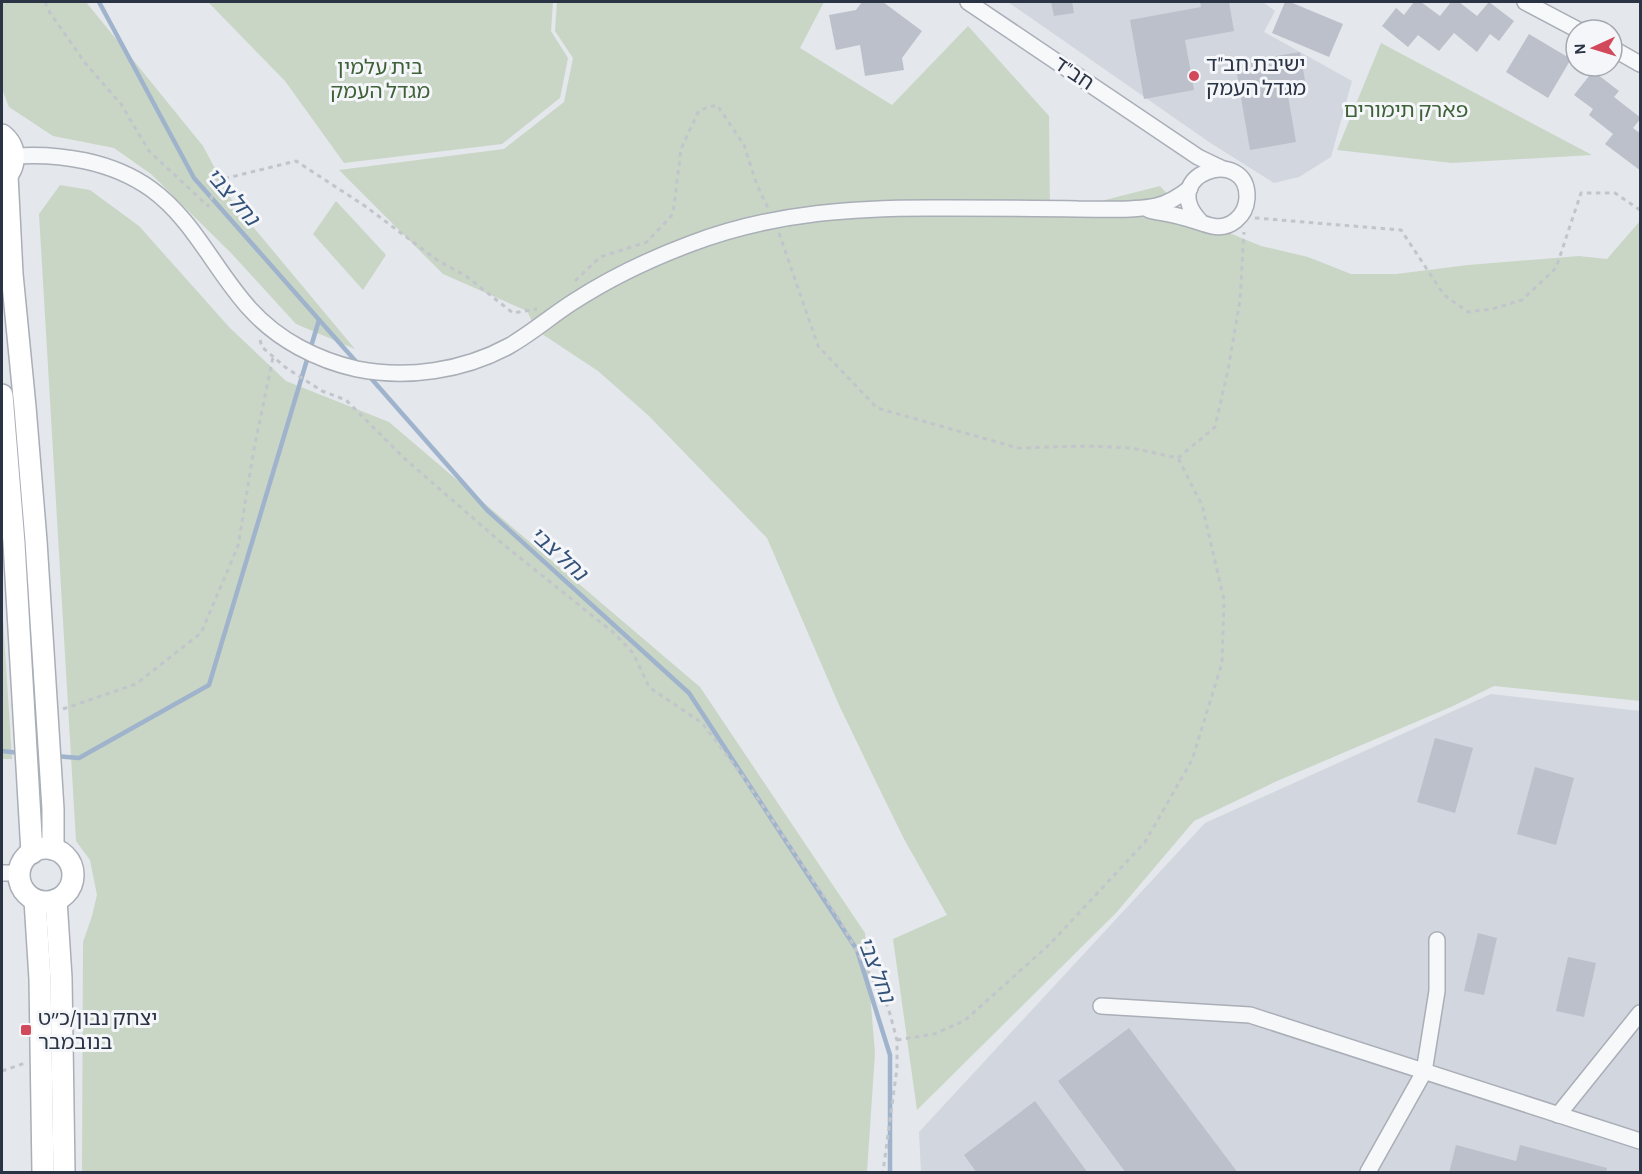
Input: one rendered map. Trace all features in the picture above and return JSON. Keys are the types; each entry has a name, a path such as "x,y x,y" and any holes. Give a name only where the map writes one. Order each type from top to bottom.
{"street":[{"name":"חב\"ד","path":"968,2 1198,157 1221,168"},
{"path":"1525,2 1564,23"},
{"path":"1624,55 1641,64"},
{"path":"2,135 10,143 7,170 12,274 30,463 47,714 52,809 42,851"},
{"path":"1180,145 1191,168 1192,186 1188,197 1190,207 1201,222"},
{"path":"7,170 51,155 103,165 140,182 153,190 182,219 254,312 286,340 335,363 375,372 397,374 454,367 498,352 573,302 624,273 715,235 774,220 837,210 886,208 1137,208 1163,204 1182,194 1202,173 1221,168 1231,171 1244,185 1247,194 1246,204 1237,220 1219,227 1137,208"},
{"path":"2,395 18,610 42,851"},
{"path":"42,851 66,858 73,874 69,890 46,900 23,889 10,873 23,861 42,851"},
{"path":"43,1173 40,979 46,900"},
{"path":"46,900 61,988 64,1173"},
{"path":"1368,1173 1424,1072 1437,991 1437,940"},
{"path":"1101,1006 1250,1015 1641,1141"},
{"path":"1558,1115 1641,1013"}],"path":[{"path":"45,2 50,13 86,64 121,104 148,151 208,206 219,180 296,161 365,206 437,260 466,276 513,313 544,308"},
{"path":"574,282 600,257 647,242 673,214 681,149 699,110 717,105 744,145 757,185 774,220 818,346 878,408 1018,448 1087,446 1132,448 1178,458"},
{"path":"1245,218 1401,230 1444,295 1468,312 1492,309 1522,300 1556,268 1581,193 1615,194 1641,210"},
{"path":"1178,458 1215,427 1240,300 1245,227"},
{"path":"254,312 262,347 285,367 322,391 346,400 404,458 504,545 614,633 633,653 649,687 702,723 742,775 839,919 888,1007 897,1040 897,1068 884,1173"},
{"path":"47,714 136,684 201,633 238,546 254,448 273,357"},
{"path":"897,1040 934,1034 964,1021 1050,944 1145,842 1192,760 1222,663 1224,600 1202,505 1178,458"},
{"path":"2,1071 15,1065 42,1060"}],"shaded area":[{"path":"1008,2 1263,2 1275,11 1264,32 1352,81 1331,157 1299,177 1274,183 1209,142"},
{"path":"1491,694 1640,711 1640,1172 921,1172 919,1132 1205,823"}],"green space":[{"path":"2,2 86,2 203,146 234,204 355,349 296,324 231,253 151,174 114,148 53,136 9,107 2,89"},
{"name":"בית עלמין מגדל העמק","path":"208,2 553,2 551,31 568,58 560,98 502,144 344,163 285,81"},
{"path":"557,2 824,2 800,48 892,105 968,26 1049,116 1050,214 1160,186 1188,216 1261,246 1308,257 1351,274 1396,274 1468,265 1579,256 1607,259 1640,221 1640,701 1494,686 1451,707 1277,781 1194,821 1116,913 917,1110 893,939 947,915 904,839 839,705 767,538 649,416 598,371 536,330 527,311 443,274 339,170 504,149 564,102 573,58 555,31"},
{"name":"פארק תימורים","path":"1381,43 1592,155 1452,163 1337,150"},
{"path":"60,185 90,190 139,226 230,328 286,381 389,422 700,687 865,933 875,1053 867,1172 82,1172 83,942 97,895 90,860 76,841 39,214"},
{"path":"336,201 386,255 363,290 313,234"},
{"path":"2,603 12,759 2,759"}],"building":[{"path":"862,2 883,2 922,31 902,58 904,70 865,76 860,45 836,50 829,15 856,10"},
{"path":"1051,2 1072,2 1074,13 1054,16"},
{"path":"1200,2 1229,2 1234,31 1185,40 1194,90 1144,99 1130,20 1201,7"},
{"path":"1285,2 1343,24 1329,57 1272,33"},
{"path":"1414,2 1421,2 1440,16 1451,2 1459,2 1477,16 1489,2 1514,21 1499,41 1490,34 1477,52 1454,33 1439,51 1418,35 1408,47 1382,26 1396,8 1404,15"},
{"path":"1529,34 1564,55 1564,71 1548,98 1506,72"},
{"path":"1300,52 1306,86 1287,90 1296,142 1250,150 1235,63"},
{"path":"1587,78 1602,78 1619,91 1614,97 1641,118 1633,128 1641,134 1641,171 1605,144 1613,134 1589,115 1593,109 1574,95"},
{"path":"1435,738 1473,748 1455,813 1417,802"},
{"path":"1535,767 1574,778 1556,845 1517,834"},
{"path":"1478,933 1497,938 1484,995 1464,991"},
{"path":"1568,957 1596,963 1584,1017 1556,1011"},
{"path":"1129,1028 1238,1173 1126,1173 1058,1081"},
{"path":"1035,1101 1088,1173 977,1173 964,1155"},
{"path":"1456,1145 1516,1161 1520,1145 1607,1168 1606,1173 1449,1173"}],"waterway":[{"name":"נחל צבי","path":"99,2 194,178 359,365"},
{"path":"55,756 79,758 209,685 319,320"},
{"name":"נחל צבי","path":"369,376 487,510 689,693 857,950 890,1055 890,1172"},
{"path":"2,751 20,753"}],"place":[{"name":"ישיבת חב\"ד מגדל העמק","path":"1194,76"},
{"name":"יצחק נבון/כ״ט בנובמבר","path":"26,1030"}]}
